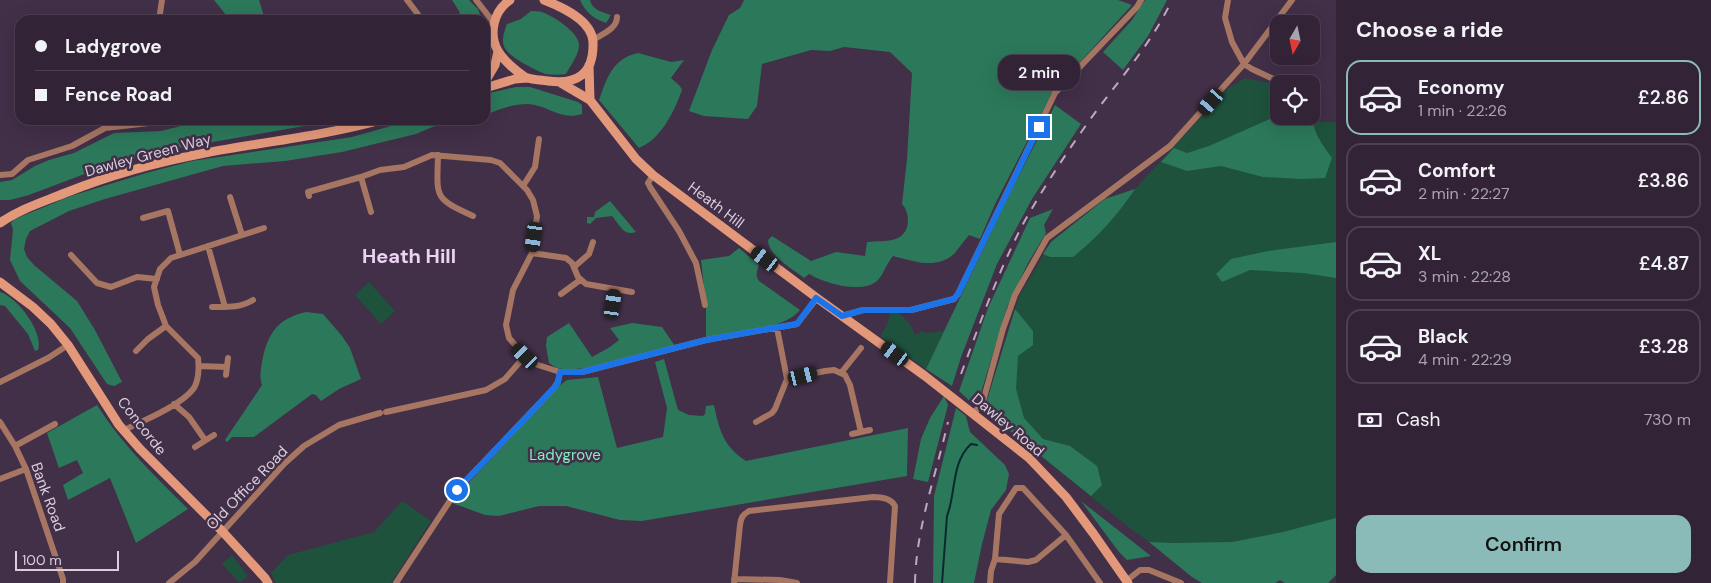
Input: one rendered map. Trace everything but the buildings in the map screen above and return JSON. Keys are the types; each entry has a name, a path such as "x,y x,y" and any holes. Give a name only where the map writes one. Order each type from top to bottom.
{"street":[{"path":"160,15 162,0"},
{"path":"407,0 418,15"},
{"path":"476,0 488,15"},
{"path":"508,0 498,10 494,23 494,38 498,51 511,66 527,78"},
{"path":"490,86 515,79 527,78 561,83 576,80 587,71 593,56 593,40 585,22 544,0"},
{"path":"565,0 566,11"},
{"path":"842,316 863,310 911,310 954,299 1056,93 1137,7 1141,0"},
{"path":"1228,0 1225,18 1232,42 1244,64 1252,70 1270,78"},
{"path":"973,413 982,405 1003,329 1015,295 1047,238 1170,146 1244,64 1292,0"},
{"path":"593,40 610,30 617,21 617,17"},
{"path":"490,18 494,23"},
{"path":"490,74 495,65 498,51"},
{"path":"589,64 590,100"},
{"name":"Heath Hill","path":"561,83 590,100 636,159 653,175 842,316"},
{"path":"0,175 12,174 28,160 72,146 105,128 139,125"},
{"name":"Dawley Green Way","path":"0,223 14,213 86,184 165,161 362,125"},
{"path":"523,186 533,171 539,139"},
{"path":"438,155 440,195 447,203 473,216"},
{"path":"309,196 308,192 380,170 404,167 425,157 438,155 496,161 530,194 536,210 537,222 532,253 515,284 506,325 508,338 525,356 538,365 560,372 582,372 706,340 797,324 816,298"},
{"path":"653,175 648,183 674,223 696,263 705,305"},
{"path":"361,177 371,212"},
{"path":"230,197 242,235"},
{"path":"143,218 168,211 180,255"},
{"name":"Dawley Green Way","path":"0,213 14,213"},
{"path":"124,430 181,401 194,387 199,372 198,358 166,326 158,305 154,287 160,269 171,258 264,228"},
{"path":"574,267 589,254 592,242"},
{"path":"208,246 225,307"},
{"path":"532,253 566,258 574,267 580,280 590,286 632,292"},
{"path":"72,255 97,283 111,287 137,277 157,279"},
{"path":"561,294 580,280"},
{"name":"Concorde","path":"0,281 51,324 68,345 124,430 158,469 222,531 268,583"},
{"path":"613,304 615,290"},
{"path":"212,307 244,305 253,300"},
{"name":"Dawley Road","path":"842,316 973,413 1029,458 1048,477 1082,518 1127,582"},
{"path":"136,350 166,326"},
{"path":"756,422 772,413 775,409 787,380 777,328"},
{"path":"0,382 48,358 68,345"},
{"path":"841,373 862,348"},
{"name":"Old Office Road","path":"169,583 195,562 284,464 304,446 339,425 486,390 506,379 525,356"},
{"path":"199,366 226,371 228,358"},
{"path":"787,380 825,370 834,370 841,373 849,380 861,432"},
{"path":"396,583 457,490 554,388 558,382 560,372"},
{"path":"174,404 189,417 205,440"},
{"name":"Bank Road","path":"0,422 15,446 26,469 64,579 63,583"},
{"path":"15,446 56,424"},
{"path":"852,434 870,430"},
{"path":"195,447 214,435"},
{"path":"0,480 26,469"},
{"path":"990,583 999,514 1016,488 1023,488 1066,535 1098,582"},
{"path":"797,583 780,580 734,581 740,525 744,513 873,497 886,498 894,503 895,506 890,583"},
{"path":"994,558 1028,562 1036,560 1066,535"},
{"path":"1127,582 1140,570 1149,570 1181,583"}],"green space":[{"path":"214,0 259,0 264,15 226,15"},
{"path":"452,0 469,0 478,9 480,15 460,15"},
{"path":"580,0 590,0 595,8 611,15 606,23 590,14"},
{"path":"744,0 1118,0 1132,5 1052,93 995,204 980,239 969,235 954,254 940,262 924,263 893,256 878,280 863,287 854,287 833,284 809,274 804,278 772,252 768,240 772,236 811,261 836,252 865,256 867,242 891,240 902,235 908,222 907,212 902,204 907,159 912,73 890,52 844,47 830,51 811,50 762,64 757,106 748,119 704,116 689,111 712,50 729,15 740,8"},
{"path":"1145,0 1167,0 1148,36 1123,70 1103,52 1132,20"},
{"path":"531,11 542,12 559,21 578,40 578,53 566,74 546,74 519,60 504,47 503,37 507,24 521,19"},
{"path":"638,53 671,62 684,60 671,78 682,90 671,116 654,138 639,148 599,100 608,77 616,65 629,56"},
{"path":"1245,78 1270,83 1270,125 1320,125 1320,122 1336,122 1336,575 1328,583 1285,583 1280,580 1275,583 1179,563 1131,529 984,410 1019,297 1051,242 1105,199 1135,189 1227,89"},
{"path":"516,87 530,87 578,102 582,105 582,114 567,116 528,104 506,107 490,113 490,93"},
{"path":"1055,105 1081,124 1032,199 997,264 961,357 952,386 926,369 1013,187"},
{"path":"1270,119 1270,125 1314,125 1317,135 1332,158 1325,178 1302,179 1263,177 1221,166 1187,171 1161,162 1174,148 1187,153 1209,146"},
{"path":"185,125 310,125 161,151 103,167 29,195 10,200 0,200 0,182 12,180 49,160 74,153 114,133 161,131"},
{"path":"394,125 437,125 416,134 342,152 285,161 223,166 69,211 30,231 24,249 27,257 77,301 95,330 122,382 114,386 107,384 70,328 20,281 10,260 13,230 11,223 15,219 71,196 192,161 352,137"},
{"path":"1135,189 1107,226 1073,257 1050,257 1043,254 1051,242 1105,199"},
{"path":"610,201 636,232 628,233 625,231 612,216 596,218 590,224 587,223 587,217 594,217 595,212"},
{"path":"1053,209 1044,225 1046,233 1028,263 1007,307 981,393 972,403 959,391 988,308 1030,218"},
{"path":"1336,242 1336,278 1303,273 1250,270 1222,282 1216,274 1231,259 1268,251"},
{"path":"739,248 759,265 757,275 759,281 800,310 792,317 770,326 706,337 706,306 701,260 729,256"},
{"path":"369,282 395,311 381,324 355,295"},
{"path":"0,292 14,301 28,316 37,334 38,350 35,351 28,334 5,306 0,305"},
{"path":"1015,309 1033,331 1033,345 1018,356 1016,389 1024,418 1043,439 1070,446 1097,466 1102,485 1091,496 984,410"},
{"path":"306,312 323,314 342,336 350,348 361,379 339,389 321,401 316,395 312,394 254,437 232,437 227,442 225,440 262,385 260,376 262,362 271,335 288,318"},
{"path":"890,313 898,313 904,318 915,335 923,331 925,333 944,331 926,369 880,336 887,325"},
{"path":"569,323 592,357 619,340 610,328 632,323 662,327 675,346 605,365 563,369 549,363 546,346 547,337"},
{"name":"Ladygrove","path":"664,359 678,410 689,415 703,416 706,406 714,405 718,422 728,444 732,450 746,461 908,428 907,476 642,521 620,520 566,506 539,506 499,516 485,515 452,503 560,385 567,380 598,377 617,448 663,437 667,408 655,362"},
{"path":"944,396 948,405 928,482 913,479 921,439 930,418"},
{"path":"97,405 128,447 188,509 136,543 110,478 68,500 63,485 83,473 77,460 59,468 47,433"},
{"path":"956,408 966,416 970,432 1005,465 1009,474 1006,490 991,510 974,583 933,583 934,496"},
{"path":"402,501 431,521 391,583 276,583 271,573 288,555 374,532"},
{"path":"1081,501 1151,556 1127,560"},
{"path":"1336,518 1336,575 1328,583 1285,583 1280,580 1275,583 1202,583 1149,542 1232,542 1283,532"},
{"path":"232,555 248,576 239,583 222,564"}],"waterway":[{"path":"942,583 947,516 957,469 965,451 971,444 977,445"}],"railway":[{"path":"961,374 997,279 1023,224 1074,142 1141,51 1163,18 1172,0"},
{"path":"915,583 916,562 927,502 948,422"}],"district":[{"name":"Heath Hill","path":"409,256"}],"route":[{"path":"457,490 554,388 558,382 560,372 582,372 706,340 797,324 816,298 842,316 863,310 911,310 954,299 1039,127"}]}
